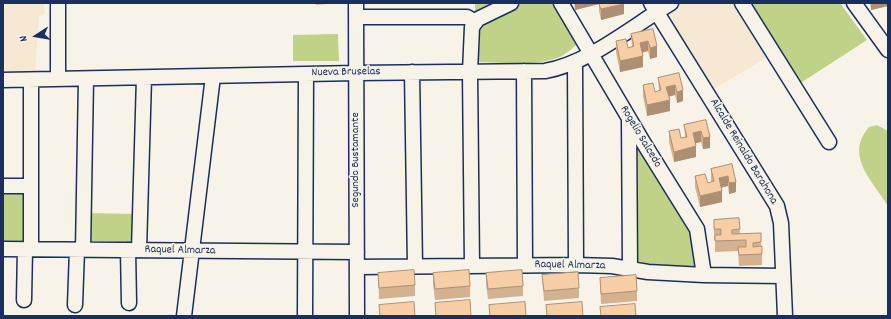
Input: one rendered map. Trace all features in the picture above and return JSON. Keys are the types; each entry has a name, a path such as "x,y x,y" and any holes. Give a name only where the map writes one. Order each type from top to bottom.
{"street":[{"path":"58,3 58,79"},
{"path":"472,266 470,72 472,27 475,22 510,3"},
{"name":"Rogelio Salcedo","path":"561,3 697,229 704,275"},
{"name":"Nueva Bruselas","path":"3,80 356,72 524,71 555,69 575,63 592,53 654,7 671,3"},
{"path":"742,3 829,142"},
{"path":"854,3 888,50"},
{"name":"Alcalde Reinaldo Barahona","path":"654,7 777,206 781,223 785,316"},
{"path":"356,10 467,17 475,22"},
{"name":"Segundo Bustamante","path":"356,10 357,316"},
{"path":"575,63 576,265"},
{"path":"524,71 525,265"},
{"path":"412,72 415,266"},
{"path":"305,316 306,74"},
{"path":"184,316 213,76"},
{"path":"129,303 134,250 144,78"},
{"path":"75,305 80,250 86,79"},
{"path":"24,300 31,186 31,80"},
{"path":"629,117 630,269"},
{"path":"3,186 31,186"},
{"name":"Raquel Almarza","path":"3,249 357,252"},
{"name":"Raquel Almarza","path":"357,267 576,265 630,269 648,272 704,275 783,276"}],"shaded area":[{"path":"3,3 44,3 45,14 39,16 35,73 3,73"},
{"path":"680,3 733,3 766,58 714,89 665,12"}],"green space":[{"path":"475,3 503,3 507,10 520,3 555,3 578,44 560,57 540,62 476,62"},
{"path":"747,3 840,3 867,40 799,84"},
{"path":"338,34 339,61 293,61 293,35"},
{"path":"877,125 888,131 888,206 869,178 860,158 859,148 862,138 869,127"},
{"path":"635,139 690,230 696,267 653,265 638,261"},
{"path":"28,190 26,245 3,245 3,191"},
{"path":"87,213 137,214 136,248 86,247"}],"building":[{"path":"599,3 624,3 624,4 601,9"},
{"path":"653,29 657,46 650,48 648,41 640,43 643,56 620,61 616,41 626,39 628,48 634,46 631,34"},
{"path":"679,73 683,90 677,92 675,85 666,87 670,100 647,105 643,85 653,83 655,92 661,90 658,78"},
{"path":"706,120 710,137 703,138 701,131 693,133 696,146 674,152 669,131 679,129 681,138 687,137 684,125"},
{"path":"732,164 736,182 729,183 728,176 719,178 722,191 700,196 695,176 705,174 708,183 714,181 711,169"},
{"path":"739,218 740,229 732,230 732,234 761,233 761,242 753,243 753,247 762,246 762,254 739,255 738,247 746,247 746,240 715,241 715,235 721,235 721,229 714,229 714,220"},
{"path":"414,270 415,285 379,288 378,273"},
{"path":"469,270 470,286 435,289 433,273"},
{"path":"522,270 523,286 488,289 486,273"},
{"path":"578,272 579,288 544,291 542,275"},
{"path":"636,275 637,291 601,294 600,278"},
{"path":"470,300 471,316 436,316 435,303"},
{"path":"414,302 415,316 380,316 379,305"},
{"path":"525,302 526,316 490,316 489,305"},
{"path":"582,302 583,316 547,316 546,305"},
{"path":"635,304 636,316 601,316 600,307"}]}
